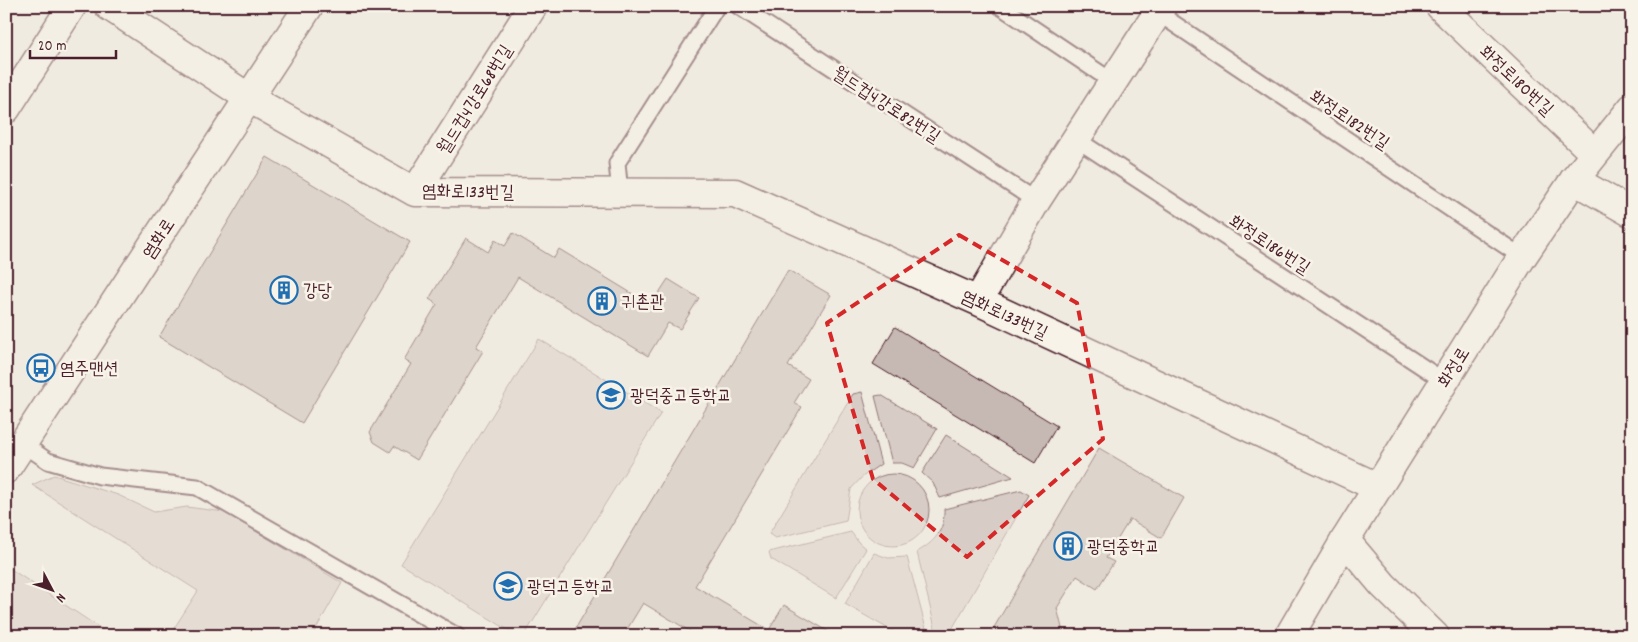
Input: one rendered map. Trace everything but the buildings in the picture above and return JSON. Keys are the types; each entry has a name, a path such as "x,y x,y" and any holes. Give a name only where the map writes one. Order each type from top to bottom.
{"street":[{"path":"6,109 72,6"},
{"name":"염화로133번길","path":"109,6 249,98 415,192 735,193 978,301 1377,487"},
{"name":"염화로","path":"6,469 309,6"},
{"name":"월드컵4강로68번길","path":"415,192 533,6"},
{"name":"화정로180번길","path":"1440,6 1594,153"},
{"path":"978,301 1036,201 1160,9"},
{"name":"화정로","path":"1288,636 1377,487 1522,257 1574,180 1632,108"},
{"path":"1574,180 1632,213"},
{"path":"1345,540 1383,585 1435,636"}],"lane":[{"path":"620,192 617,164 717,6"},
{"name":"월드컵4강로82번길","path":"738,6 1036,201"},
{"path":"1000,6 1113,82"},
{"name":"화정로182번길","path":"1160,9 1522,257"},
{"name":"화정로186번길","path":"1076,139 1444,381"},
{"path":"23,444 48,460 100,476 197,487 457,636"}],"highlighted area":[{"path":"959,235 1077,303 1103,439 967,557 873,479 827,323"}],"shaded area":[{"path":"539,339 661,413 524,636 518,636 401,564"},
{"path":"862,392 881,464 862,477 851,489 846,521 775,538 769,534 853,394"},
{"path":"881,395 937,429 914,468 902,463 892,463 875,396"},
{"path":"946,435 1013,477 940,498 933,483 922,473"},
{"path":"900,474 919,484 927,496 929,510 927,524 919,536 907,544 886,546 867,536 859,524 857,503 867,484 879,476"},
{"path":"54,475 118,495 154,512 187,507 224,512 342,583 312,636 169,636 198,591 32,485"},
{"path":"1021,490 1029,495 948,636 937,636 917,552 938,535 943,523 944,509"},
{"path":"851,532 866,549 836,598 771,559 769,552"},
{"path":"874,553 888,558 907,557 928,636 901,636 845,604"},
{"path":"6,566 112,636 6,636"}],"place":[{"name":"강당","path":"284,290"},
{"name":"귀촌관","path":"602,301"},
{"name":"염주맨션","path":"41,368"},
{"name":"광덕중고등학교","path":"611,395"},
{"name":"광덕중학교","path":"1068,546"},
{"name":"광덕고등학교","path":"508,586"}]}
